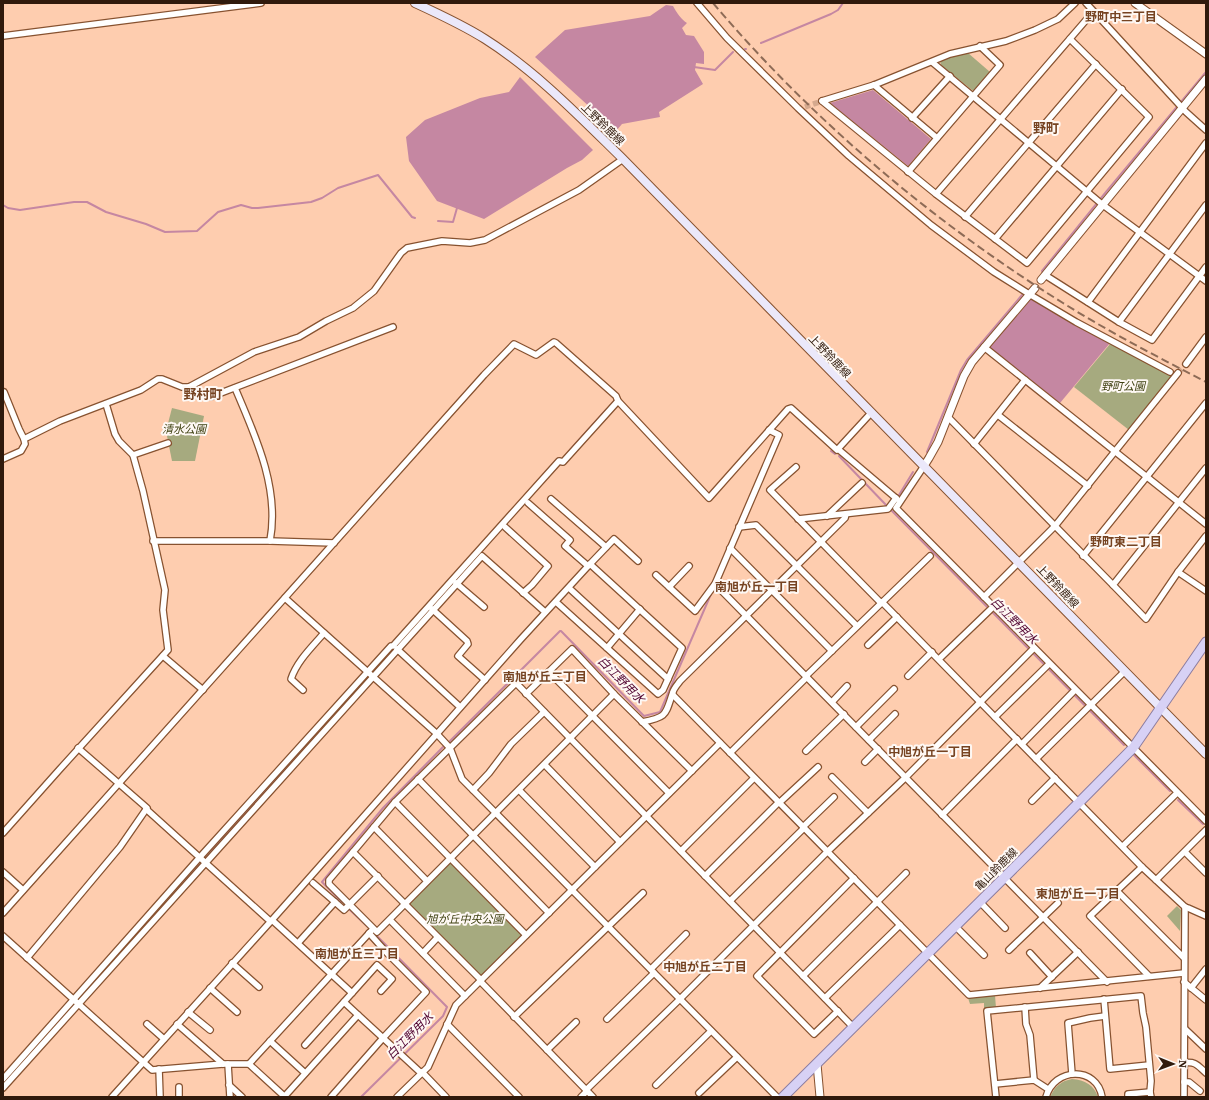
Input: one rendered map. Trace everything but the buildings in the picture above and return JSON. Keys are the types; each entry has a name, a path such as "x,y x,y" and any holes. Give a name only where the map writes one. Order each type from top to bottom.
{"main road":[{"name":"上野鈴鹿線","path":"415,3 459,24 486,40 510,56 553,90 623,159 1206,754"},
{"name":"亀山鈴鹿線","path":"783,1097 1133,748 1206,642"}],"street":[{"path":"3,36 261,3"},
{"path":"697,3 741,53 849,156 936,230 994,272 1029,294 1083,326 1170,372"},
{"path":"1070,39 1149,117 1027,262 965,217 822,101 874,85 950,54 1006,41 1047,25 1058,19 1075,3"},
{"path":"1086,3 1180,105 1206,130"},
{"path":"1135,3 1206,54"},
{"path":"936,194 1093,12"},
{"path":"908,172 1000,65 980,46"},
{"path":"932,62 1086,191 1206,282"},
{"path":"965,217 1096,64"},
{"path":"912,118 950,76"},
{"path":"1206,79 1180,105 1100,202 1043,278 1088,302 1119,322 1152,340 1206,267"},
{"path":"874,85 937,138"},
{"path":"995,239 1122,89"},
{"path":"1088,302 1206,143"},
{"path":"24,439 60,421 141,390 158,379 162,379 182,387 189,387 254,352 299,337 326,321 353,308 374,290 401,253 407,248 442,241 470,243 485,240 579,190 623,159"},
{"path":"1119,322 1206,204"},
{"path":"798,519 888,509 898,500 930,458 938,442 964,376 972,362 1035,288"},
{"path":"189,387 192,390 209,397 393,328"},
{"path":"1186,364 1206,337"},
{"path":"3,913 484,375 514,344 536,355 554,342 556,343 616,396 618,401 709,498 788,409 791,408 837,450 838,449 898,500"},
{"path":"984,347 1206,524"},
{"path":"984,597 1055,526 1178,373"},
{"path":"974,444 1025,380"},
{"path":"235,388 255,434 269,486 273,506 270,541"},
{"path":"3,459 21,451 25,444 24,439 18,430 4,392"},
{"path":"370,674 391,646 393,646 618,401"},
{"path":"1083,556 1206,403"},
{"path":"3,833 78,748 168,650 163,610 165,590 133,455 124,447 115,434 106,404"},
{"path":"838,449 871,413"},
{"path":"998,415 1088,486"},
{"path":"948,417 1146,619 1178,572 1206,536"},
{"path":"656,575 695,611 705,599 714,587 779,434 769,430"},
{"path":"133,455 168,443"},
{"path":"796,467 770,490 939,659 1142,867 1184,907 1206,916"},
{"path":"1113,585 1206,468"},
{"path":"827,516 862,483"},
{"path":"551,499 606,547"},
{"path":"898,500 896,508 984,597 991,609 1206,821"},
{"path":"528,503 570,540 565,546 640,609 682,648 663,690 658,694 556,602"},
{"path":"642,722 660,717 668,709 673,694 680,681 845,518 846,514"},
{"path":"739,527 756,525 857,626"},
{"path":"506,527 548,566 532,585 523,592"},
{"path":"112,1097 436,733 606,547 614,539 638,561"},
{"path":"153,541 270,541 334,543"},
{"path":"730,548 832,650"},
{"path":"3,1079 370,674 396,649 482,556 546,612"},
{"path":"730,753 832,650 930,556"},
{"path":"669,587 689,566"},
{"path":"1178,572 1206,592"},
{"path":"456,583 484,607"},
{"path":"714,587 746,615 1107,982"},
{"path":"569,588 668,679"},
{"path":"285,598 436,733 450,748 462,779 472,790 777,1097"},
{"path":"432,609 467,641 468,644 458,656 485,680"},
{"path":"607,648 640,609"},
{"path":"939,659 991,609"},
{"path":"868,645 897,617"},
{"path":"303,690 291,679 292,676 300,660 324,633"},
{"path":"396,649 460,707"},
{"path":"526,694 572,649 614,694 692,771"},
{"path":"581,1097 753,925 906,777 1032,650"},
{"path":"908,676 932,652"},
{"path":"163,656 203,690"},
{"path":"995,717 1047,665"},
{"path":"1036,759 1125,671"},
{"path":"548,672 669,793"},
{"path":"330,1097 426,992 387,953 350,904 329,884 329,880 395,802 516,683 853,1027"},
{"path":"832,702 847,686"},
{"path":"663,690 673,694 968,995 1184,973"},
{"path":"856,726 894,690"},
{"path":"1022,744 1074,692"},
{"path":"371,931 377,932 390,920 405,903 545,765 614,694"},
{"path":"472,790 489,773 511,744 544,712"},
{"path":"806,751 844,714"},
{"path":"869,740 895,714"},
{"path":"942,815 1017,739"},
{"path":"397,1097 428,1066 456,1005 720,743"},
{"path":"78,748 298,943 352,993"},
{"path":"865,762 878,749"},
{"path":"545,765 620,842"},
{"path":"705,876 818,767"},
{"path":"832,777 868,813"},
{"path":"681,851 754,778"},
{"path":"1032,801 1055,778"},
{"path":"418,779 550,913"},
{"path":"519,790 595,867"},
{"path":"1123,846 1177,793"},
{"path":"730,902 834,797"},
{"path":"395,802 526,935"},
{"path":"27,958 120,847 146,809"},
{"path":"374,827 427,881"},
{"path":"1156,880 1206,830"},
{"path":"353,852 405,903 437,938 594,1097"},
{"path":"1185,852 1206,873"},
{"path":"3,1088 78,1004 203,859"},
{"path":"1142,867 1090,916 1149,976"},
{"path":"3,872 23,890"},
{"path":"803,976 906,873"},
{"path":"313,882 344,910 378,876"},
{"path":"838,1011 814,1034 757,976 854,878"},
{"path":"1117,891 1184,958"},
{"path":"514,1017 643,893"},
{"path":"298,943 335,902"},
{"path":"980,902 1005,928"},
{"path":"1009,950 1058,903"},
{"path":"1184,907 1184,1097"},
{"path":"390,920 465,996"},
{"path":"825,998 900,925"},
{"path":"956,926 984,955"},
{"path":"249,1064 371,931"},
{"path":"607,1019 686,934"},
{"path":"3,936 152,1070 225,1064 249,1064 284,1097 358,1015"},
{"path":"422,953 437,938"},
{"path":"1040,988 1078,952"},
{"path":"1030,953 1052,977"},
{"path":"232,963 259,987"},
{"path":"305,1045 377,965 392,979 381,991"},
{"path":"1191,988 1206,969"},
{"path":"1184,982 1206,1000"},
{"path":"210,988 237,1012"},
{"path":"996,1097 987,1011 1141,996 1146,1027 1151,1081 1150,1095 1128,1094 1128,1097"},
{"path":"1104,999 1110,1069 1149,1065"},
{"path":"344,1002 446,1097"},
{"path":"1025,1007 1026,1024 1030,1035 1034,1080"},
{"path":"188,1012 210,1030"},
{"path":"1072,1074 1068,1023 1105,1016"},
{"path":"548,1050 576,1022"},
{"path":"147,1024 164,1039"},
{"path":"177,1024 225,1064 230,1097"},
{"path":"447,1024 519,1097"},
{"path":"1185,1029 1206,1049"},
{"path":"656,1085 712,1031"},
{"path":"270,1041 305,1073"},
{"path":"699,1093 736,1056"},
{"path":"1184,1063 1195,1063 1206,1073"},
{"path":"817,1064 820,1097"},
{"path":"159,1069 160,1097"},
{"path":"1046,1097 1048,1089 1058,1080 1072,1074 1083,1076 1091,1080 1098,1086 1102,1097"},
{"path":"995,1084 1034,1080 1048,1089"},
{"path":"1184,1082 1189,1082 1200,1091"},
{"path":"229,1085 242,1097"},
{"path":"179,1087 179,1097"}],"green space":[{"path":"968,53 990,72 975,91 941,65 940,60 952,55"},
{"name":"野町公園","path":"1110,344 1172,375 1172,377 1129,430 1074,387"},
{"name":"清水公園","path":"172,408 204,416 195,461 172,461 166,431"},
{"name":"旭が丘中央公園","path":"449,863 452,863 521,933 521,938 482,976 479,976 409,905 411,901"},
{"path":"1177,906 1181,910 1180,931 1167,916"},
{"path":"995,995 996,1008 984,1008 984,1003 970,1004 968,998"},
{"path":"1072,1079 1085,1082 1091,1086 1098,1097 1050,1097 1059,1085"}],"shaded area":[{"path":"666,5 673,6 679,16 687,23 682,28 686,35 694,36 704,52 704,64 696,63 695,70 703,84 659,112 660,117 622,124 616,131 535,57 565,30 650,16"},
{"path":"520,77 593,150 582,160 484,219 437,201 409,161 406,137 425,120 480,98 509,92"},
{"path":"873,90 931,139 908,166 830,103"},
{"path":"1032,298 1110,343 1060,403 991,349 991,346"}],"waterway":[{"path":"761,43 831,14 838,10 843,3"},
{"path":"694,67 715,70 733,52"},
{"path":"1042,271 1206,72"},
{"path":"3,205 8,208 20,210 74,202 87,202 106,212 146,224 165,232 197,231 218,212 241,205 258,208 311,202 322,198 338,188 378,175 412,217 415,218"},
{"path":"438,221 453,222 457,208"},
{"path":"927,452 961,370 967,360 1022,295"},
{"path":"570,450 607,409"},
{"name":"白江野用水","path":"831,451 835,454"},
{"name":"白江野用水","path":"839,456 887,506"},
{"path":"899,495 913,472"},
{"name":"白江野用水","path":"891,510 1124,745"},
{"name":"白江野用水","path":"450,741 560,631 644,716 660,712 711,594"},
{"path":"44,1039 394,647"},
{"name":"白江野用水","path":"342,902 322,882 383,808 444,746"},
{"name":"白江野用水","path":"1134,755 1170,791"},
{"name":"白江野用水","path":"1178,800 1203,824"},
{"name":"白江野用水","path":"349,909 369,928"},
{"name":"白江野用水","path":"361,1097 443,1016 447,1007 375,934"}],"tunnel":[{"path":"805,107 822,101"},
{"path":"1178,373 1186,364"}],"railway":[{"path":"713,3 791,88 833,128 921,203 1015,272 1080,314 1206,382"}],"district":[{"name":"野町中三丁目","path":"1121,17"},
{"name":"野町","path":"1046,128"},
{"name":"野村町","path":"203,394"},
{"name":"野町東二丁目","path":"1126,542"},
{"name":"南旭が丘一丁目","path":"757,587"},
{"name":"南旭が丘二丁目","path":"545,677"},
{"name":"中旭が丘一丁目","path":"930,752"},
{"name":"東旭が丘一丁目","path":"1078,894"},
{"name":"南旭が丘三丁目","path":"357,954"},
{"name":"中旭が丘二丁目","path":"705,967"}]}
